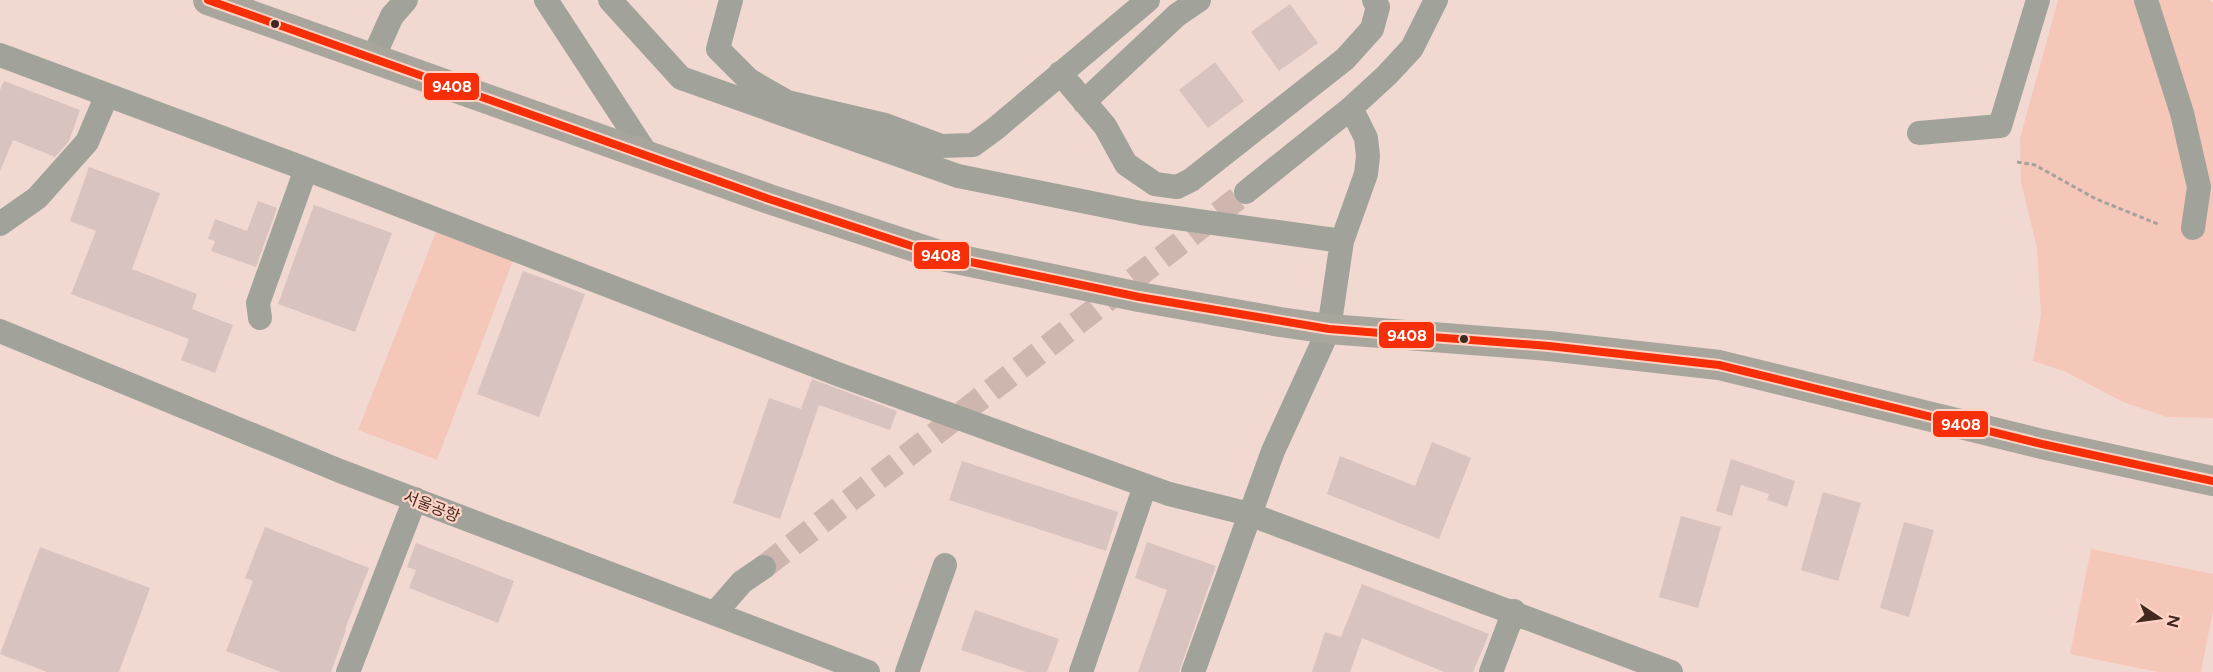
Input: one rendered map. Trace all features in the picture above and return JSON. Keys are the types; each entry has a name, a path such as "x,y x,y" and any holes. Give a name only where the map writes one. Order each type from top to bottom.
{"main road":[{"path":"208,0 770,199 942,256 1139,297 1329,329 1549,346 1719,364 2042,444 2213,481"}],"street":[{"path":"373,58 392,16 406,0"},
{"path":"546,0 648,156"},
{"path":"610,0 681,78 958,176 1141,213 1341,241"},
{"path":"731,0 718,49 749,80 787,102 885,125 942,146 973,145 1148,0"},
{"path":"1084,102 1177,15 1199,0"},
{"path":"1060,73 1105,126 1126,164 1155,184 1177,187 1191,180 1345,59 1372,29 1378,7 1374,0"},
{"path":"1246,192 1351,108 1412,48 1436,0"},
{"path":"1919,133 2000,126 2038,0"},
{"path":"2146,0 2182,113 2199,187 2193,228"},
{"path":"0,55 306,169 840,375 1168,495 1249,514 1514,611 1671,672"},
{"path":"0,224 37,198 87,142 107,95"},
{"path":"1193,672 1273,451 1329,329 1341,241 1366,174 1368,156 1366,138 1351,108"},
{"path":"260,318 258,303 306,169"},
{"name":"서울공항","path":"0,331 266,441 868,672"},
{"path":"1081,672 1145,486"},
{"path":"348,672 415,499"},
{"path":"907,672 945,565"},
{"path":"715,613 742,582 764,567"},
{"path":"1491,672 1514,611"}],"path":[{"path":"2017,162 2035,165 2096,199 2158,224"}],"shaded area":[{"path":"2058,0 2210,0 2213,3 2213,418 2167,417 2123,402 2064,371 2033,361 2041,315 2037,248 2021,182 2020,138"},
{"path":"436,232 513,261 437,460 358,430"},
{"path":"2091,549 2213,574 2213,611 2201,672 2157,672 2070,654"}],"building":[{"path":"1290,4 1318,43 1279,71 1251,32"},
{"path":"1215,62 1244,101 1208,128 1179,90"},
{"path":"4,81 80,110 69,141 55,157 13,140 0,171 0,90"},
{"path":"89,167 160,193 132,269 197,294 192,309 233,325 215,373 181,360 189,339 71,294 96,231 70,221"},
{"path":"258,201 277,208 256,267 211,251 215,241 208,239 215,219 247,231"},
{"path":"314,205 392,233 355,332 278,304"},
{"path":"523,271 585,294 539,417 477,394"},
{"path":"812,379 897,411 890,430 819,405 780,519 733,503 769,398 801,409"},
{"path":"1432,442 1471,458 1439,539 1327,494 1340,456 1415,486"},
{"path":"1731,459 1795,481 1787,507 1767,500 1769,494 1741,485 1732,516 1716,511"},
{"path":"962,461 1118,512 1106,551 949,500"},
{"path":"1823,492 1861,503 1838,581 1801,570"},
{"path":"1681,516 1721,527 1698,608 1659,597"},
{"path":"1904,522 1934,530 1909,617 1880,608"},
{"path":"265,527 369,568 331,672 281,672 226,651 253,581 245,578"},
{"path":"1147,542 1216,566 1179,672 1138,672 1167,590 1135,578"},
{"path":"416,543 514,581 498,623 409,588 416,570 407,567"},
{"path":"40,547 150,588 119,672 47,672 0,654"},
{"path":"1362,584 1489,634 1473,672 1444,672 1362,638 1350,672 1312,672 1325,632 1341,637"},
{"path":"975,610 1059,639 1047,672 1026,672 961,650"}],"tunnel":[{"path":"764,567 1246,192"}],"transit line":[{"name":"9408","path":"208,0 769,199 942,256 1139,297 1329,329 1549,346 1719,365 2042,444 2213,481"}]}
